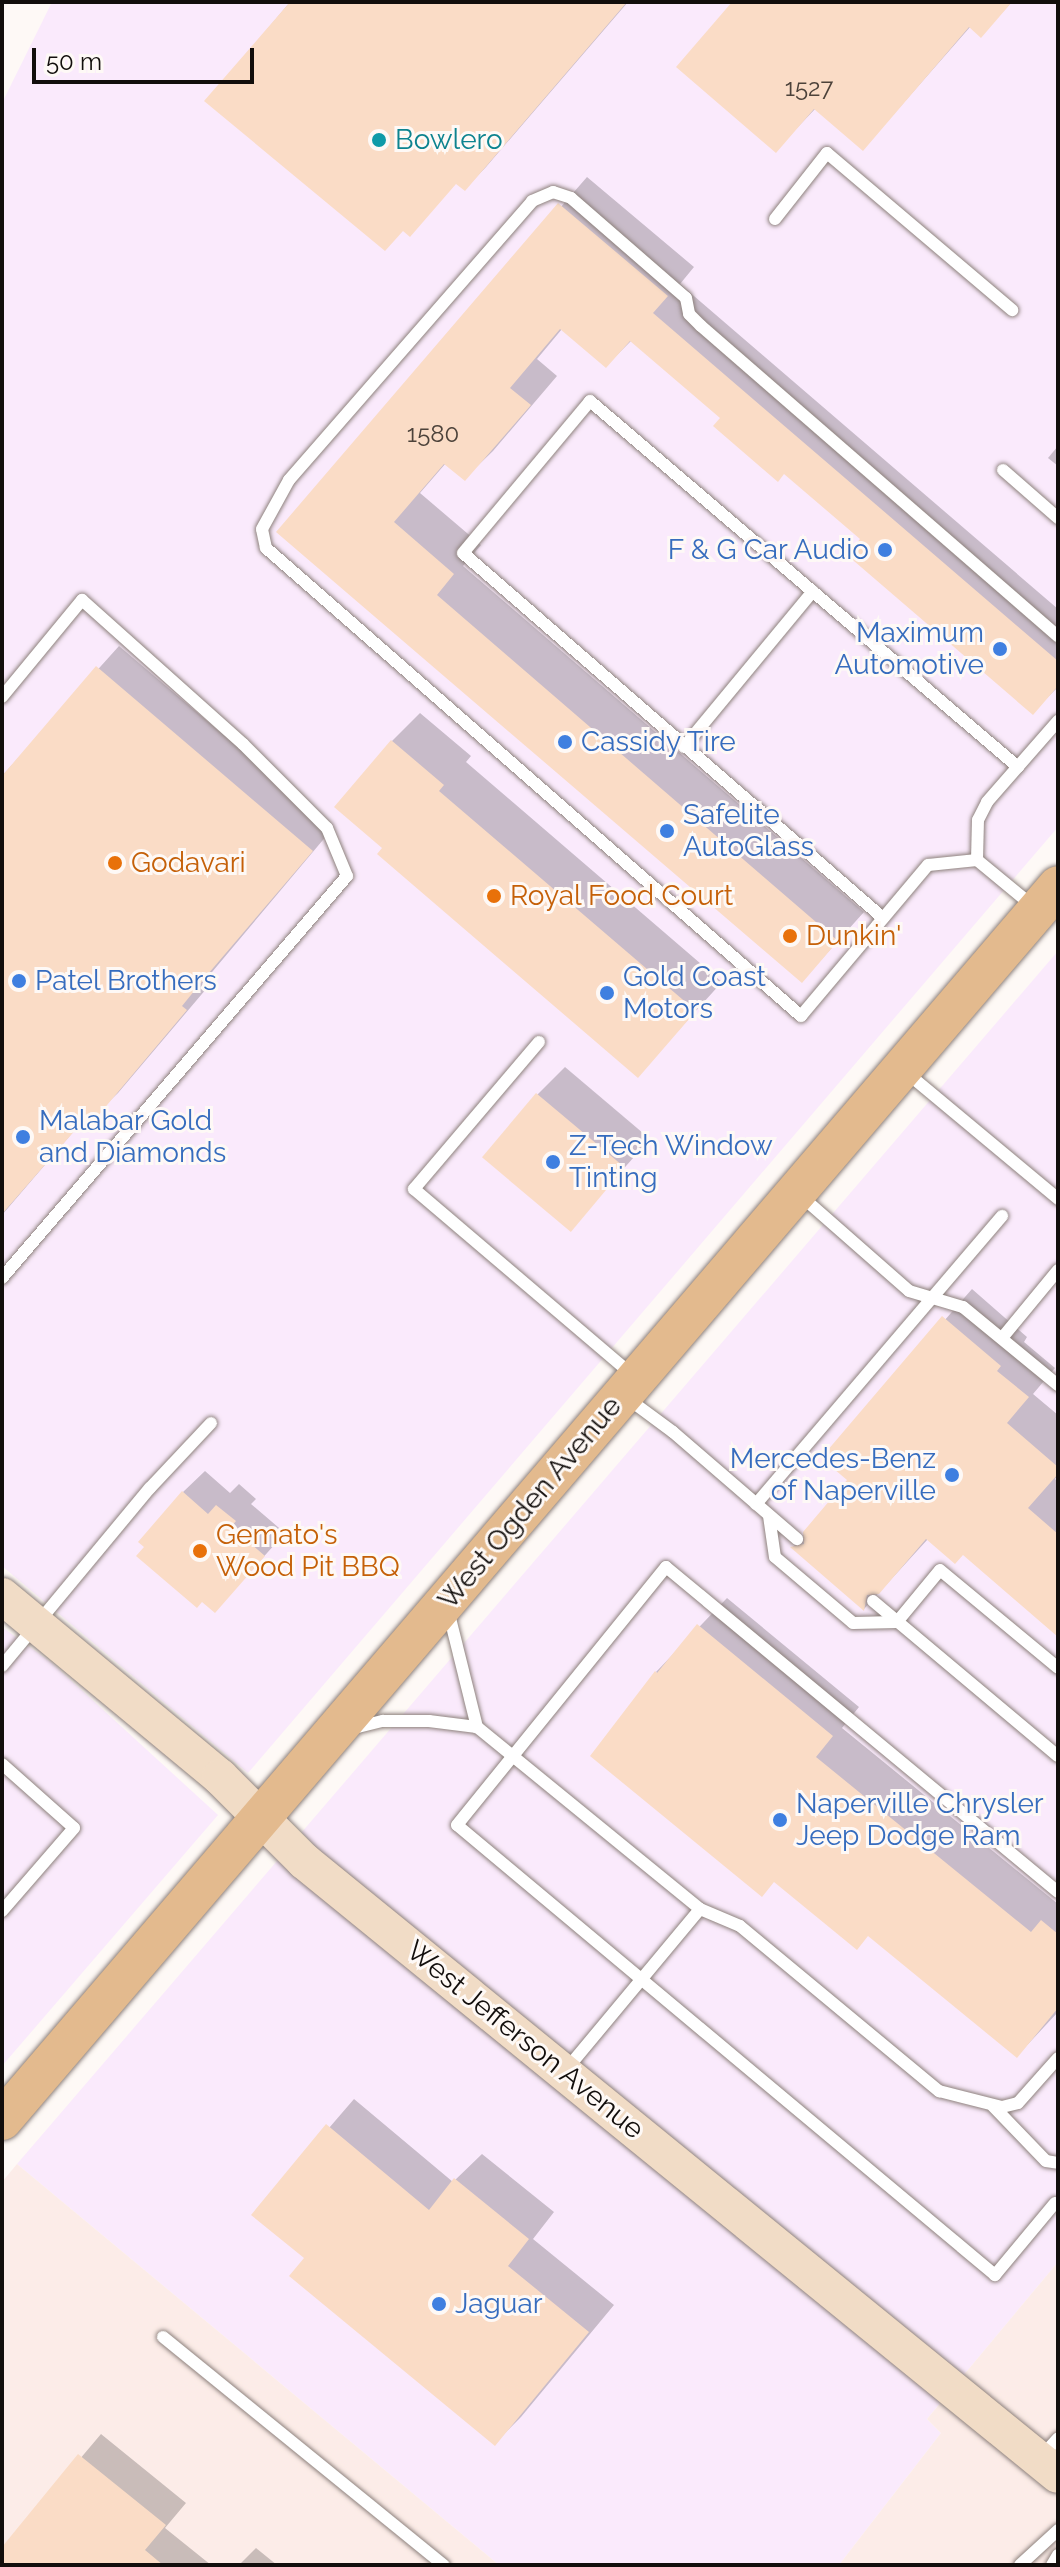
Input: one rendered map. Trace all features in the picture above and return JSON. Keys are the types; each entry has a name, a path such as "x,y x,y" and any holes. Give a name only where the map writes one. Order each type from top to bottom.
{"main road":[{"name":"West Ogden Avenue","path":"2,2120 259,1816 1048,898"}],"street":[{"name":"West Jefferson Avenue","path":"2,1596 220,1777 304,1861 563,2072 1051,2457"}],"lane":[{"path":"775,219 827,153 1012,310"},
{"path":"1048,898 977,860 928,865 801,1016 266,548 262,529 289,480 532,201 553,192 571,198 686,298 689,314 701,326 1058,636"},
{"path":"883,918 463,553 590,401 1018,767"},
{"path":"1003,470 1058,518"},
{"path":"684,747 813,591"},
{"path":"2,697 82,600 243,744 327,828 347,876 2,1278"},
{"path":"977,860 978,820 987,802 1058,721"},
{"path":"539,1042 414,1189 630,1386 673,1432 797,1539"},
{"path":"902,1068 1058,1199"},
{"path":"796,1192 909,1291 963,1307 1058,1385"},
{"path":"756,1504 1002,1216"},
{"path":"1002,1338 1058,1270"},
{"path":"2,1666 211,1423"},
{"path":"769,1516 775,1557 853,1623 897,1622 940,1570 1058,1668"},
{"path":"1055,2203 995,2275 457,1825 666,1567 1058,1892"},
{"path":"873,1601 1058,1756"},
{"path":"446,1602 463,1681 477,1727"},
{"path":"330,1735 383,1721 429,1721 477,1727 700,1909 740,1926 939,2091 1002,2107 1018,2103 1058,2058"},
{"path":"2,1764 74,1828 2,1911"},
{"path":"563,2072 700,1909"},
{"path":"991,2104 1046,2161 1058,2163"},
{"path":"163,2337 444,2565"},
{"path":"1020,2565 1058,2530"},
{"path":"1052,2565 1058,2555"}],"shaded area":[{"path":"52,2 1058,2 1058,827 248,1773 2,1566 2,103"},
{"path":"1058,951 1058,2262 927,2419 941,2433 839,2565 499,2565 17,2164"},
{"path":"2,1627 52,1663 218,1815 2,2066"},
{"path":"17,2164 499,2565 2,2565 2,2182"},
{"path":"1058,2262 1058,2565 839,2565 941,2433 927,2419"}],"building":[{"name":"Bowlero","path":"290,2 627,2 465,191 456,184 410,237 403,231 385,251 204,101"},
{"path":"732,2 1012,2 981,38 969,27 863,151 814,109 776,153 676,67"},
{"path":"558,203 668,296 653,313 1058,661 1058,686 1033,715 847,555 860,539 784,474 778,482 713,426 720,418 630,341 606,368 560,329 510,388 531,405 465,481 444,464 394,522 454,574 437,595 838,941 802,983 276,532"},
{"path":"96,666 313,851 182,1006 187,1010 97,1117 91,1112 2,1214 2,776"},
{"path":"391,740 444,785 439,791 696,1011 638,1078 377,854 382,848 334,807"},
{"name":"Z-Tech Window Tinting","path":"536,1093 625,1168 571,1232 482,1157"},
{"name":"Mercedes-Benz of Naperville","path":"942,1316 1001,1366 997,1371 1029,1397 1007,1423 1058,1467 1058,1474 1028,1508 1058,1534 1058,1637 963,1555 955,1564 926,1539 879,1594 867,1595 864,1611 790,1547 804,1544 803,1532 847,1480 821,1458"},
{"name":"Gemato's Wood Pit BBQ","path":"182,1491 208,1514 216,1505 236,1521 231,1527 265,1556 215,1613 202,1602 197,1608 136,1556 144,1547 138,1542"},
{"name":"Naperville Chrysler Jeep Dodge Ram","path":"697,1624 833,1736 816,1757 1031,1932 1041,1920 1058,1934 1058,2008 1017,2058 868,1936 857,1950 774,1882 762,1897 590,1756 655,1671 657,1673"},
{"name":"Jaguar","path":"326,2124 429,2210 454,2178 529,2239 508,2266 589,2332 495,2446 289,2276 304,2258 251,2215"},
{"path":"78,2454 166,2525 145,2550 163,2565 2,2565 2,2547"}],"place":[{"name":"Bowlero","path":"379,140"},
{"name":"F & G Car Audio","path":"885,550"},
{"name":"Maximum Automotive","path":"1000,649"},
{"name":"Cassidy Tire","path":"565,742"},
{"name":"Safelite AutoGlass","path":"667,831"},
{"name":"Godavari","path":"115,863"},
{"name":"Royal Food Court","path":"494,896"},
{"name":"Dunkin'","path":"790,936"},
{"name":"Patel Brothers","path":"19,981"},
{"name":"Gold Coast Motors","path":"607,993"},
{"name":"Malabar Gold and Diamonds","path":"23,1137"},
{"name":"Z-Tech Window Tinting","path":"553,1162"},
{"name":"Mercedes-Benz of Naperville","path":"952,1475"},
{"name":"Gemato's Wood Pit BBQ","path":"200,1551"},
{"name":"Naperville Chrysler Jeep Dodge Ram","path":"780,1820"},
{"name":"Jaguar","path":"439,2304"}]}
